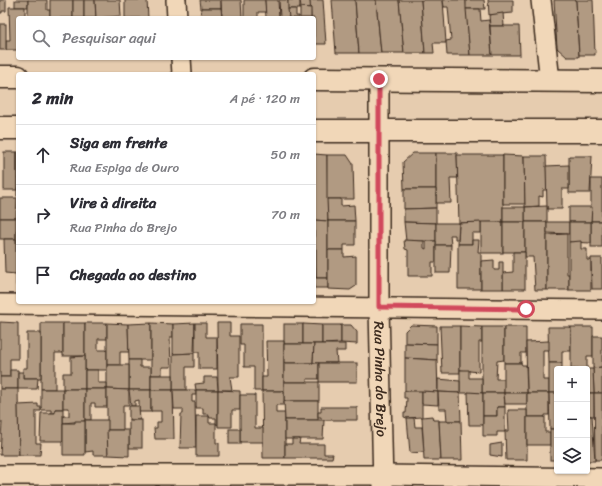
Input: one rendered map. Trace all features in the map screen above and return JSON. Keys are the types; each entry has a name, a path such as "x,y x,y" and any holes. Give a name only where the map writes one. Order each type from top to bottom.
{"street":[{"path":"176,0 177,16"},
{"path":"541,0 550,81"},
{"path":"181,60 182,72"},
{"path":"0,77 16,77"},
{"path":"316,79 602,81"},
{"name":"Rua Pinha do Brejo","path":"379,79 379,307 383,480"},
{"path":"0,128 16,128"},
{"path":"316,131 602,131"},
{"path":"0,304 602,310"},
{"path":"0,475 383,480 602,478"}],"building":[{"path":"0,0 6,0 6,11 2,11 2,13 0,13"},
{"path":"15,0 28,0 28,7 15,7"},
{"path":"28,0 47,0 47,10 50,10 50,16 28,16"},
{"path":"50,0 73,0 73,16 50,16"},
{"path":"73,0 84,0 84,16 73,16"},
{"path":"84,0 95,0 96,16 84,16"},
{"path":"95,0 120,0 121,16 96,16"},
{"path":"125,0 147,0 148,16 125,16"},
{"path":"200,0 221,0 221,8 201,8"},
{"path":"221,0 241,0 242,16 222,16"},
{"path":"244,0 265,0 266,12 258,12 258,16 244,16"},
{"path":"265,0 278,0 279,16 266,16"},
{"path":"279,0 288,0 289,16 280,16"},
{"path":"288,0 300,0 300,9 288,9"},
{"path":"300,0 310,0 311,8 301,7"},
{"path":"310,0 323,0 326,44 316,44 316,16 311,16"},
{"path":"332,0 355,0 359,53 336,53"},
{"path":"355,0 376,0 381,53 359,53"},
{"path":"376,0 399,0 404,53 381,53"},
{"path":"399,0 421,0 425,53 404,53"},
{"path":"421,0 443,0 446,43 433,43 434,53 425,53"},
{"path":"443,0 466,0 470,55 447,55 446,41 451,40 448,7 444,7"},
{"path":"466,0 484,0 485,9 466,9"},
{"path":"488,0 513,0 513,13 489,15"},
{"path":"554,0 576,0 579,57 567,57 557,48"},
{"path":"576,0 593,0 595,55 579,55"},
{"path":"9,7 25,7 25,16 16,16 16,50 6,50 6,40 10,40"},
{"path":"300,7 311,8 311,16 300,16"},
{"path":"201,8 221,8 222,16 200,16"},
{"path":"288,9 296,9 296,16 289,16"},
{"path":"466,9 480,9 481,21 489,20 492,55 470,55"},
{"path":"503,13 504,26 490,26 489,15"},
{"path":"0,24 6,24 6,50 0,50"},
{"path":"490,26 519,26 520,55 492,55"},
{"path":"4,152 16,152 16,190 4,190"},
{"path":"413,153 436,153 436,189 404,189 403,162"},
{"path":"436,153 457,153 458,178 450,178 451,203 436,203"},
{"path":"316,154 327,155 328,221 316,220"},
{"path":"327,155 347,155 353,164 354,199 327,199"},
{"path":"457,155 503,155 503,222 459,223"},
{"path":"503,155 524,156 525,204 503,204"},
{"path":"524,156 546,156 547,190 543,190 543,197 539,196 539,206 525,207"},
{"path":"569,156 592,156 590,193 569,193"},
{"path":"569,165 569,189 562,189 562,209 547,209 546,166"},
{"path":"591,179 602,179 602,221 591,221"},
{"path":"404,189 436,189 436,208 404,209"},
{"path":"0,198 16,198 16,218 0,218"},
{"path":"327,199 341,199 341,206 354,205 355,221 328,221"},
{"path":"547,206 547,222 525,222 525,207"},
{"path":"503,207 525,207 525,222 503,222"},
{"path":"569,207 592,207 591,222 569,222"},
{"path":"436,208 436,223 404,222 404,209"},
{"path":"0,218 16,218 16,239 0,239"},
{"path":"316,220 328,221 328,278 316,278"},
{"path":"328,221 355,221 355,245 344,245 344,250 328,250"},
{"path":"591,221 602,221 602,247 591,247"},
{"path":"404,222 436,223 436,241 406,241"},
{"path":"481,222 503,222 503,253 481,253"},
{"path":"481,222 481,233 472,233 472,244 458,244 459,223"},
{"path":"503,222 525,222 525,252 503,252"},
{"path":"525,222 547,222 547,290 535,290 533,257 525,257"},
{"path":"547,222 569,222 569,234 547,233"},
{"path":"569,222 591,222 591,243 569,242"},
{"path":"436,223 459,223 458,239 455,239 455,235 450,235 451,245 436,245"},
{"path":"567,234 567,274 569,274 569,290 547,290 547,235"},
{"path":"4,239 16,239 16,274 5,273"},
{"path":"404,240 424,241 424,248 426,249 426,241 436,241 436,262 432,262 432,276 408,276 408,250 405,249"},
{"path":"472,240 479,240 478,252 481,252 481,289 458,289 458,244 472,244"},
{"path":"581,241 581,249 587,249 587,260 591,260 591,290 569,290 569,242"},
{"path":"436,245 451,245 450,273 436,273"},
{"path":"328,250 344,250 344,257 356,256 356,286 350,290 328,289"},
{"path":"513,252 525,252 525,289 503,289 503,273 513,272"},
{"path":"591,258 602,258 602,289 592,289"},
{"path":"494,260 494,270 499,270 499,262 503,262 503,289 481,289 481,261"},
{"path":"316,278 328,278 328,288 316,288"},
{"path":"0,322 18,323 18,359 10,359 10,377 0,377"},
{"path":"41,323 63,323 63,353 55,353 55,389 41,389"},
{"path":"63,323 85,323 85,356 63,356"},
{"path":"85,323 107,323 107,339 98,339 98,350 107,350 107,370 85,370"},
{"path":"107,323 128,324 129,352 120,352 120,365 107,365"},
{"path":"151,323 151,360 129,360 128,324"},
{"path":"151,323 173,324 173,337 170,337 171,367 162,367 162,375 151,375"},
{"path":"195,323 194,353 173,354 173,324"},
{"path":"195,323 206,323 206,337 217,337 217,369 199,369 199,352 195,352"},
{"path":"217,323 230,323 230,336 239,336 239,377 230,377 232,390 218,390"},
{"path":"240,324 262,324 262,391 254,391 254,367 244,367 244,345 240,345"},
{"path":"284,324 303,324 303,344 284,344"},
{"path":"303,324 322,325 322,344 303,344"},
{"path":"322,325 341,325 341,343 322,344"},
{"path":"341,325 351,325 357,332 357,344 341,343"},
{"path":"411,325 437,326 437,344 405,343 405,331"},
{"path":"440,326 460,326 460,373 442,373"},
{"path":"460,326 482,327 482,342 479,342 479,372 460,370"},
{"path":"482,327 504,327 504,360 497,361 496,379 505,379 504,393 482,393"},
{"path":"504,327 526,327 526,353 521,353 521,363 504,363"},
{"path":"548,327 571,327 571,351 562,351 562,363 549,363"},
{"path":"571,327 593,327 593,356 587,356 587,366 571,366"},
{"path":"27,333 41,333 41,378 23,378 23,368 27,368"},
{"path":"593,336 602,336 602,367 593,368"},
{"path":"266,341 284,341 284,391 262,391 262,377 267,377"},
{"path":"549,341 549,350 543,350 543,380 549,380 549,393 527,393 526,342"},
{"path":"405,343 437,344 437,360 405,358"},
{"path":"284,344 314,344 313,363 284,363"},
{"path":"314,344 345,344 345,351 336,351 337,363 313,363"},
{"path":"194,353 194,367 186,367 186,390 173,390 173,354"},
{"path":"85,356 85,389 63,389 63,373 71,373 71,357"},
{"path":"405,358 437,360 438,392 405,391"},
{"path":"129,360 140,360 140,367 151,367 151,390 129,390"},
{"path":"284,363 319,363 319,379 307,379 307,382 284,382"},
{"path":"319,363 357,363 357,382 319,382"},
{"path":"504,363 521,363 522,365 526,365 527,393 504,393"},
{"path":"549,363 562,363 562,366 554,366 554,393 549,393"},
{"path":"107,365 129,365 129,390 107,389"},
{"path":"602,367 602,393 594,393 593,368"},
{"path":"590,369 593,369 594,393 590,393"},
{"path":"10,370 18,370 18,389 0,389 0,377 10,377"},
{"path":"85,370 98,370 98,383 107,383 107,389 85,389"},
{"path":"460,370 469,370 469,378 482,378 482,393 460,393"},
{"path":"18,372 23,372 23,378 38,378 37,389 18,389"},
{"path":"151,375 173,375 173,390 151,390"},
{"path":"204,377 217,377 218,390 196,390 195,384 204,383"},
{"path":"438,379 460,381 460,393 438,392"},
{"path":"284,382 319,382 319,401 284,401"},
{"path":"0,389 18,389 19,455 0,455 2,422 0,422"},
{"path":"41,389 63,389 63,409 55,409 55,413 51,413 51,410 41,410"},
{"path":"63,389 85,389 85,421 63,423 63,416 69,416 69,408 63,408"},
{"path":"85,389 107,389 107,407 95,407 95,403 91,403 91,420 85,420"},
{"path":"107,389 129,390 129,405 123,405 123,430 107,430"},
{"path":"129,390 151,390 151,412 139,412 139,400 135,401 135,406 131,406"},
{"path":"151,390 173,390 174,439 155,439 154,428 157,428 157,422 161,422 161,411 151,411"},
{"path":"173,390 196,390 196,395 192,395 192,402 195,402 196,448 180,448 181,414 183,414 183,409 174,409"},
{"path":"196,390 218,390 218,425 216,424 216,418 210,418 208,414 203,414 203,408 196,408"},
{"path":"218,390 240,391 240,410 232,410 232,427 218,427"},
{"path":"262,391 284,391 284,405 276,405 276,413 285,413 285,458 263,458"},
{"path":"404,391 422,391 422,417 404,417 404,413 406,413 407,398 404,398"},
{"path":"422,391 438,392 438,405 422,404"},
{"path":"438,392 460,393 461,421 447,421 446,409 439,409"},
{"path":"468,392 483,393 483,425 469,425"},
{"path":"483,393 504,393 505,407 497,407 497,416 483,416"},
{"path":"504,393 527,393 527,404 505,404"},
{"path":"527,393 549,393 549,415 545,415 545,417 527,417"},
{"path":"549,393 554,393 554,429 550,429"},
{"path":"590,393 594,393 594,416 590,416"},
{"path":"594,393 602,393 602,460 595,460"},
{"path":"240,395 255,395 255,428 263,428 263,442 240,442"},
{"path":"284,401 318,401 318,420 285,420"},
{"path":"38,404 38,407 41,407 41,411 36,411 36,443 41,443 40,455 19,455 18,405"},
{"path":"129,406 139,406 140,420 129,420"},
{"path":"321,407 357,407 357,420 321,420 321,417 318,417 318,412 321,412"},
{"path":"497,407 505,407 505,432 497,432 497,436 483,436 483,416 497,416"},
{"path":"55,409 63,409 63,441 40,441 41,413 55,413"},
{"path":"508,410 527,410 527,460 506,460 505,431 509,431"},
{"path":"196,416 209,416 209,423 216,423 216,443 219,443 219,456 196,456"},
{"path":"432,416 433,420 439,420 441,460 424,460 422,417"},
{"path":"590,416 592,416 595,461 590,461"},
{"path":"527,417 545,417 545,432 550,432 550,445 527,445"},
{"path":"407,418 414,418 415,427 422,427 424,452 410,453"},
{"path":"85,420 108,420 108,455 93,455 93,451 85,452"},
{"path":"129,420 142,420 142,448 129,448"},
{"path":"285,420 324,420 323,439 285,439"},
{"path":"75,421 85,421 85,455 63,455 63,423 75,423"},
{"path":"439,421 461,421 462,460 441,460"},
{"path":"229,429 240,429 240,444 229,444"},
{"path":"550,429 554,429 554,460 550,460"},
{"path":"107,430 129,430 129,456 108,455"},
{"path":"292,439 300,439 299,444 324,444 324,454 333,454 332,458 285,458 285,444 292,444"},
{"path":"502,443 502,457 490,455 490,445"}],"route":[{"path":"379,79 379,307 526,309"}]}
